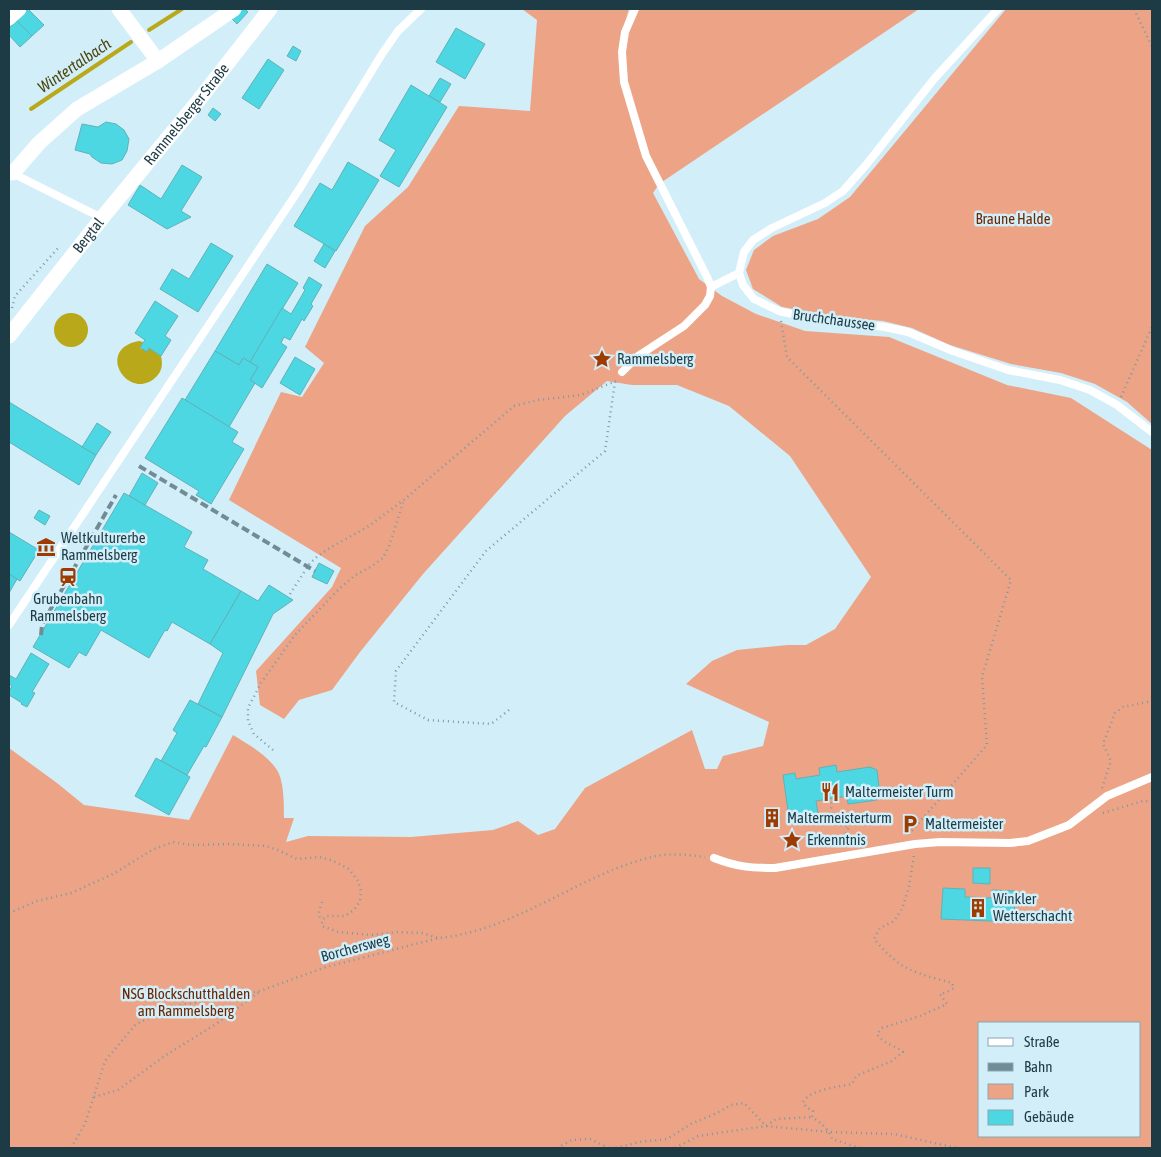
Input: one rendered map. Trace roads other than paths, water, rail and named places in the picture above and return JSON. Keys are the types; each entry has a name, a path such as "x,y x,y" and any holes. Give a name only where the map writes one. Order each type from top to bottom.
{"street":[{"path":"9,18 19,9"},
{"path":"119,9 158,61"},
{"path":"11,172 39,143 78,109 158,61 234,9"},
{"name":"Rammelsberger Straße","path":"102,218 195,105 270,9"},
{"name":"Bergtal","path":"9,336 102,218"}],"lane":[{"path":"9,625 300,188 382,54 398,31 421,9"},
{"path":"622,372 638,356 684,326 705,305 710,296 711,287 646,156 624,82 622,52 625,32 635,9"},
{"path":"711,287 739,273 744,252 754,240 772,228 825,203 842,191 866,165 934,79 998,9"},
{"name":"Bergtal","path":"11,172 102,218"},
{"name":"Bruchchaussee","path":"739,273 743,285 754,299 779,312 824,321 885,327 908,332 952,351 1008,370 1060,380 1090,390 1117,405 1152,432"},
{"path":"714,858 732,865 775,868 915,844 940,842 1010,843 1028,841 1070,825 1107,796 1152,777"}],"waterway":[{"name":"Wintertalbach","path":"149,30 182,9"},
{"name":"Wintertalbach","path":"31,109 131,42"}],"railway":[{"path":"139,466 315,571"},
{"path":"41,635 45,619 116,495"}],"place":[{"name":"Rammelsberg","path":"602,359"},
{"name":"Weltkulturerbe Rammelsberg","path":"46,547"},
{"name":"Grubenbahn Rammelsberg","path":"68,577"},
{"name":"Maltermeister Turm","path":"830,792"},
{"name":"Maltermeisterturm","path":"772,818"},
{"name":"Maltermeister","path":"910,824"},
{"name":"Erkenntnis","path":"792,840"},
{"name":"Winkler Wetterschacht","path":"978,908"}],"park label":[{"name":"Braune Halde","path":"1013,219"},
{"name":"NSG Blockschutthalden am Rammelsberg","path":"186,1002"}]}
